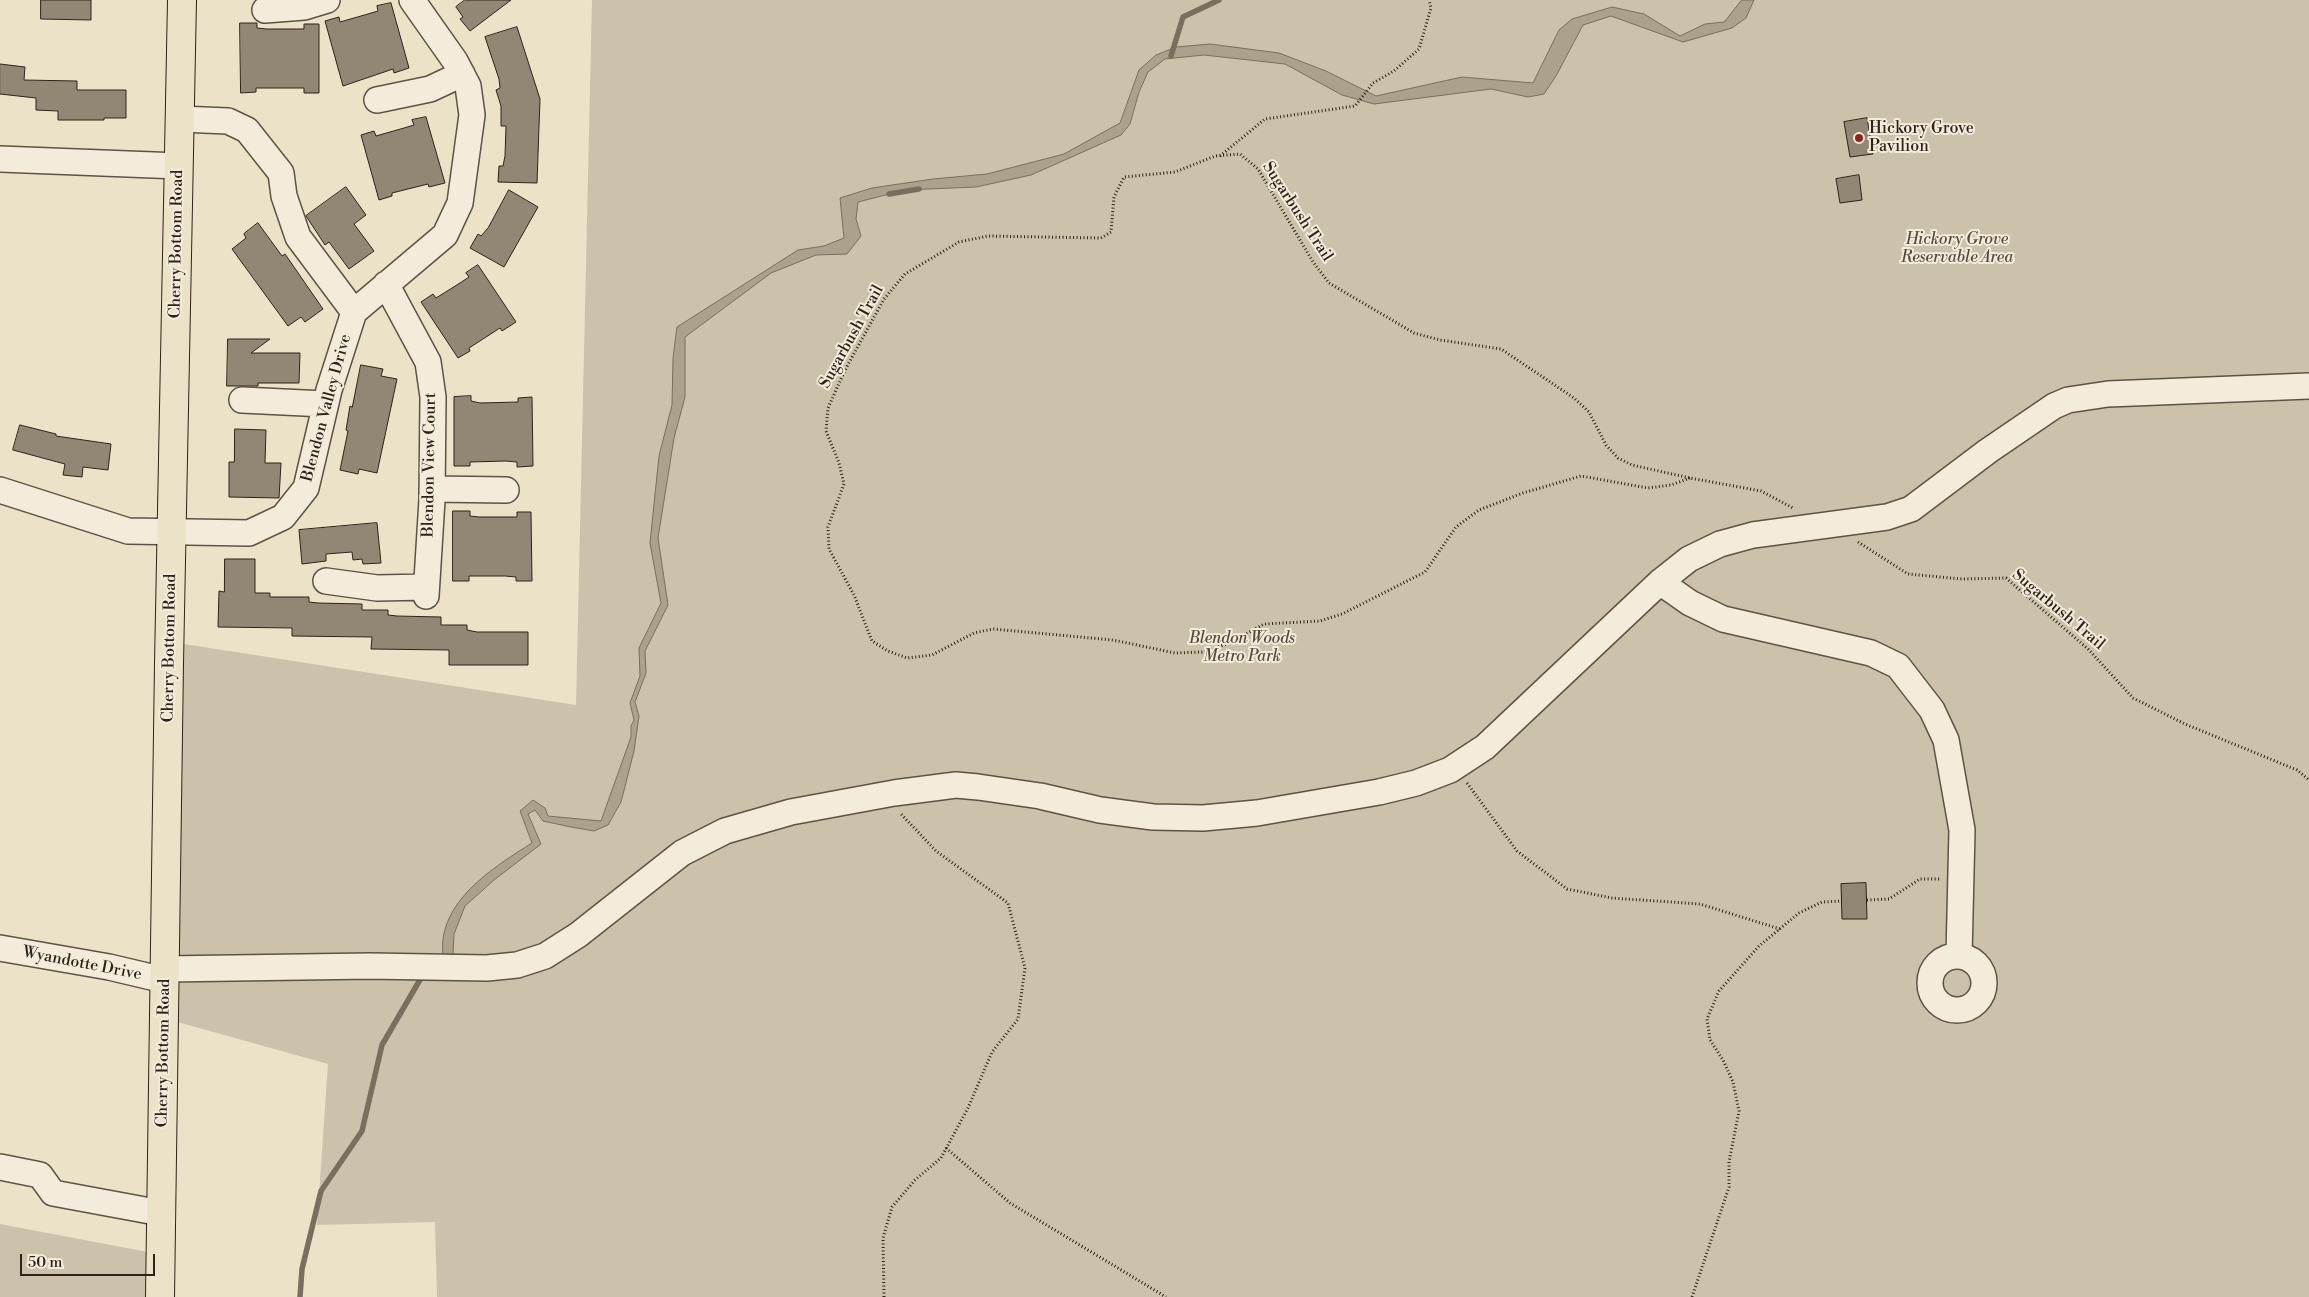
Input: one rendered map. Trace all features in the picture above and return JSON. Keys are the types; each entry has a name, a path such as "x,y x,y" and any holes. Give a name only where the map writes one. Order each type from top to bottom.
{"main road":[{"name":"Cherry Bottom Road","path":"160,1297 182,0"}],"street":[{"path":"265,10 304,7 327,0"},
{"name":"Blendon Valley Drive","path":"0,490 128,531 249,533 283,517 306,488 325,404 354,312 445,235 460,203 472,114 468,86 462,74 412,0"},
{"path":"376,100 430,89 462,74"},
{"path":"180,119 228,120 247,130 281,174 284,196 298,237 354,312"},
{"path":"0,160 179,166"},
{"name":"Blendon View Court","path":"326,581 426,592 432,489 433,397 428,362 386,284"},
{"name":"Wyandotte Drive","path":"0,948 109,967 164,974 360,966 487,968 517,965 545,956 578,935 682,853 725,831 764,819 883,795 956,785 978,786 1136,815 1204,818 1257,813 1379,792 1416,783 1456,767 1485,747 1660,582 1689,559 1720,544 1753,535 1887,517 1911,509 1988,451 2054,406 2068,400 2108,394 2309,386"},
{"path":"242,400 325,404"},
{"path":"432,489 506,490"},
{"path":"1660,582 1690,603 1723,619 1871,653 1898,666 1932,710 1946,740 1962,830 1959,956"},
{"path":"0,1167 40,1175 52,1193 162,1213"}],"path":[{"path":"1220,156 1265,119 1354,106 1373,83 1394,70 1419,49 1431,8 1428,0"},
{"name":"Sugarbush Trail","path":"1690,478 1671,485 1648,488 1581,476 1523,493 1479,510 1456,528 1425,572 1342,614 1320,621 1264,624 1230,643 1202,652 1175,653 1113,640 993,629 974,633 932,655 907,658 888,651 872,641 854,595 829,549 828,527 844,484 839,463 826,430 828,408 845,370 884,299 906,274 959,242 988,236 1101,238 1111,232 1114,197 1124,177 1175,172 1220,156 1240,154 1258,168 1313,262 1329,283 1414,333 1440,340 1501,349 1574,398 1589,412 1606,445 1618,458 1632,464 1690,478 1761,490 1798,511"},
{"name":"Sugarbush Trail","path":"1834,525 1878,556 1908,574 1962,580 2006,578 2088,648 2133,698 2185,724 2296,770 2309,780"},
{"path":"1456,767 1517,851 1567,889 1612,898 1700,904 1780,929"},
{"path":"883,795 936,851 1008,904 1025,968 1018,1019 992,1052 968,1108 940,1158 915,1180 892,1207 884,1238 884,1297"},
{"path":"1867,900 1889,899 1920,880 1961,881"},
{"path":"1692,1297 1729,1187 1729,1162 1739,1111 1733,1082 1723,1060 1710,1040 1707,1018 1719,991 1759,946 1799,913 1822,902 1842,901"},
{"path":"946,1148 1010,1203 1166,1297"}],"green space":[{"name":"Blendon Woods Metro Park","path":"592,0 2309,0 2309,1297 437,1297 435,1222 317,1225 328,1064 174,1021 184,644 576,705"},
{"path":"0,1224 153,1253 155,1297 0,1297"}],"shaded area":[{"path":"1742,0 1754,0 1746,18 1732,28 1683,42 1611,16 1583,25 1556,76 1544,94 1528,97 1491,89 1374,104 1342,95 1285,64 1204,55 1165,59 1148,72 1139,92 1130,124 1121,135 1031,175 976,187 905,190 858,202 856,219 861,236 847,254 816,255 771,273 685,337 685,397 674,438 658,538 668,605 645,651 646,673 635,702 639,716 634,751 621,802 608,825 594,831 543,821 535,810 528,814 541,844 494,880 465,906 454,934 453,955 443,955 444,936 449,919 459,903 471,888 486,875 532,843 520,811 533,800 545,808 548,816 601,821 631,737 631,726 634,720 630,703 640,676 639,648 661,603 650,543 659,456 672,405 673,358 677,327 798,250 824,246 844,238 840,198 872,188 933,179 987,174 1064,154 1120,123 1139,70 1156,55 1176,47 1210,44 1279,53 1326,71 1376,96 1462,77 1533,83 1559,30 1572,19 1612,7 1644,14 1680,36 1705,24 1724,22"}],"building":[{"path":"41,0 91,0 91,20 41,19"},
{"path":"465,0 511,0 470,31 460,19 463,17 456,7"},
{"path":"391,3 409,68 394,73 393,69 343,86 325,21 339,17 340,22 378,11 377,6"},
{"path":"240,23 257,23 257,28 267,29 304,29 304,24 319,24 319,93 304,93 304,88 256,88 256,92 241,93"},
{"path":"517,27 540,99 537,183 498,182 499,166 503,166 505,156 506,126 501,126 501,106 496,90 500,88 499,79 485,37"},
{"path":"0,64 25,67 24,80 77,81 77,90 126,90 126,118 58,120 58,111 36,110 36,98 0,94"},
{"path":"426,117 445,183 429,187 428,184 392,193 392,196 379,200 361,135 374,131 376,136 414,125 412,120"},
{"name":"Hickory Grove Pavilion","path":"1867,118 1873,154 1850,157 1844,122"},
{"path":"1859,175 1862,200 1840,203 1836,179"},
{"path":"346,187 366,215 354,224 374,251 349,269 329,242 325,245 306,216"},
{"path":"509,190 538,207 504,267 470,248 478,234 481,236 488,228"},
{"path":"258,223 282,256 285,254 323,309 305,322 301,317 288,326 232,249 246,238 244,234"},
{"path":"478,265 516,322 502,331 500,328 469,348 470,351 458,358 421,302 433,294 436,298 460,283 469,277 466,273"},
{"path":"228,339 270,339 251,353 300,353 299,383 258,383 258,386 227,386"},
{"path":"361,365 383,369 381,376 397,379 377,473 359,469 358,474 340,470 348,431 346,430 350,406 352,407"},
{"path":"471,396 471,401 480,403 518,402 518,398 532,397 533,466 517,467 517,462 506,461 470,462 470,466 454,466 454,397"},
{"path":"20,425 56,434 56,436 111,444 108,470 83,467 82,477 63,475 65,464 13,450"},
{"path":"235,429 266,430 265,463 281,463 279,498 229,497 229,462 234,462"},
{"path":"453,511 470,511 470,516 479,517 517,517 517,512 531,512 532,581 516,581 516,577 505,576 469,576 469,581 453,581"},
{"path":"377,523 381,563 363,564 362,559 353,560 352,552 326,554 326,561 302,564 299,530"},
{"path":"225,559 255,559 255,593 270,593 270,597 309,597 309,602 362,604 362,610 388,610 388,615 441,617 441,625 467,625 467,630 477,632 528,632 528,665 449,665 449,650 371,649 372,637 292,636 292,628 218,627 219,591 224,592"},
{"path":"1866,883 1867,919 1842,919 1841,884"}],"waterway":[{"path":"1171,56 1183,17 1219,0"},
{"path":"889,194 919,189"},
{"path":"300,1297 302,1269 321,1191 362,1131 382,1045 421,978"}],"place":[{"name":"Hickory Grove Pavilion","path":"1859,138"}],"park label":[{"name":"Hickory Grove Reservable Area","path":"1957,249"}]}
